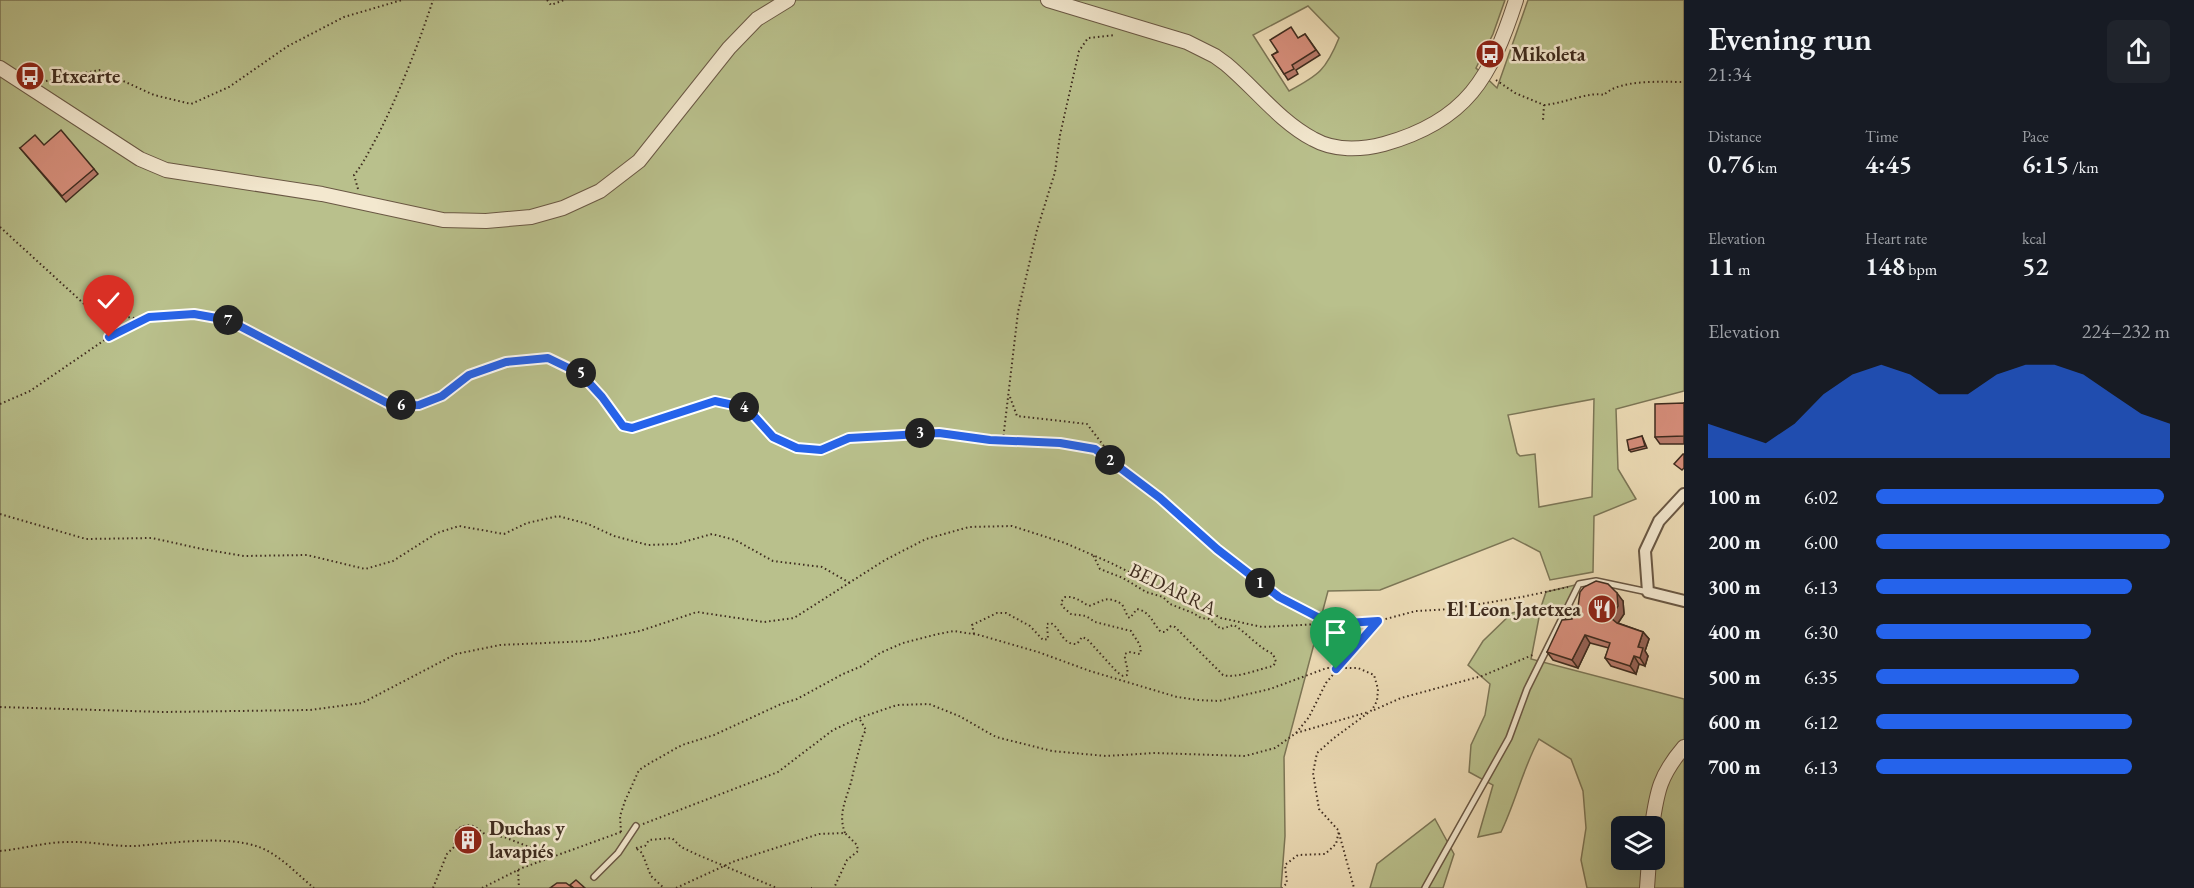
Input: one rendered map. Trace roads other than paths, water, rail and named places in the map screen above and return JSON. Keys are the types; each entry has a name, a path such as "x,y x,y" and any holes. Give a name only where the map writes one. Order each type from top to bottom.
{"street":[{"path":"0,68 140,159 166,170 276,186 443,220 531,217 563,208 600,191 639,161 729,48 757,19 788,0"},
{"path":"1048,0 1187,42 1215,56 1238,74 1290,124 1314,140 1339,148 1374,147 1424,130 1451,114 1487,73 1504,39 1516,0"},
{"path":"1684,494 1659,522 1645,551 1648,592 1684,601"},
{"path":"1654,816 1657,795 1669,765 1684,747"},
{"path":"1647,888 1648,870"}],"lane":[{"path":"1425,888 1509,738 1527,689 1579,584 1596,581 1648,592"},
{"path":"594,877 618,853 636,826"}],"place":[{"name":"Mikoleta","path":"1490,54"},
{"name":"Etxearte","path":"30,76"},
{"name":"El Leon Jatetxea","path":"1602,609"},
{"name":"Duchas y lavapiés","path":"468,840"}]}
